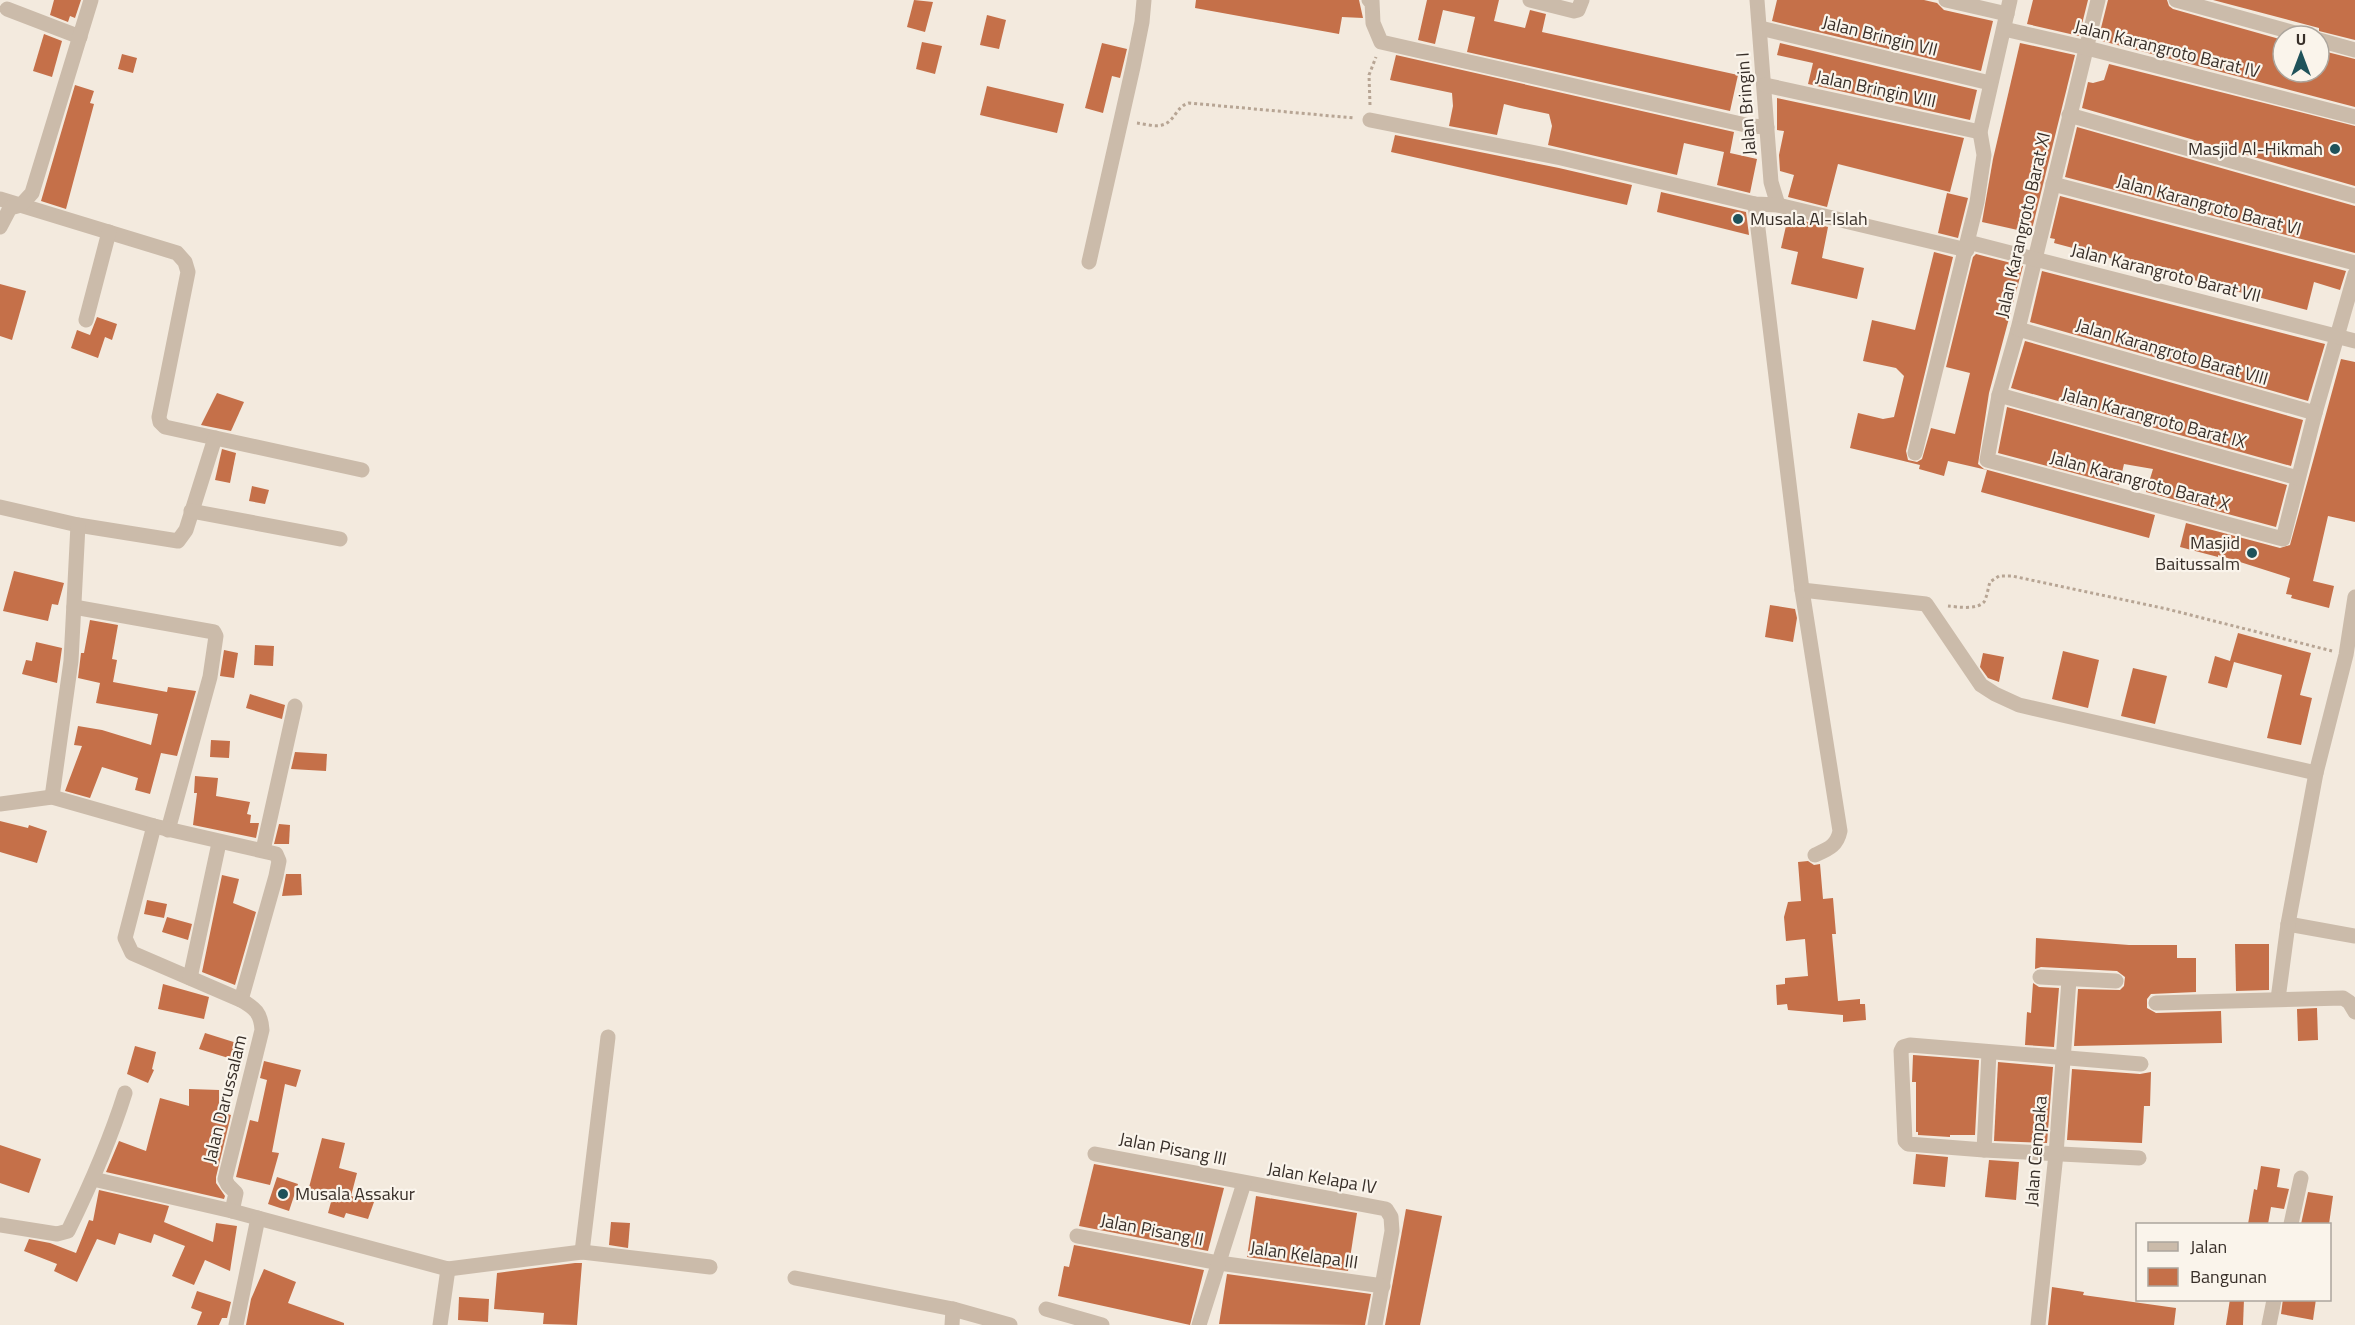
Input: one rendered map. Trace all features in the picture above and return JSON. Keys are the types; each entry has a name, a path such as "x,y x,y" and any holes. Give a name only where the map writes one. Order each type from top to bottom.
{"street":[{"path":"0,227 10,208 21,205 32,193 91,0"},
{"path":"1089,262 1142,22 1144,0"},
{"path":"1369,0 1372,1 1373,23 1381,42 1760,127"},
{"path":"1530,0 1574,11 1578,10 1582,0"},
{"name":"Jalan Bringin I","path":"1757,0 1765,85 1760,127 1771,182 1765,204 1802,590 1839,831 1838,840 1834,846 1815,855"},
{"path":"1915,453 1967,246 1984,155 1980,132 2008,7 1946,0"},
{"name":"Jalan Karangroto Barat XI","path":"1987,460 2000,395 2098,0"},
{"path":"2176,0 2271,26"},
{"path":"6,9 80,37"},
{"name":"Jalan Bringin VII","path":"1760,28 1990,83"},
{"name":"Jalan Karangroto Barat IV","path":"2004,29 2355,117"},
{"path":"2331,43 2355,50"},
{"name":"Jalan Bringin VIII","path":"1765,85 1980,132"},
{"path":"2069,115 2355,196"},
{"name":"Jalan Karangroto Barat VII","path":"1370,120 1561,158 1765,204 2034,260 2355,341"},
{"name":"Jalan Karangroto Barat VI","path":"2053,184 2355,263"},
{"path":"0,199 177,253 185,262 188,272 159,417 165,427 362,470"},
{"path":"86,320 109,232"},
{"path":"2298,478 2355,274"},
{"name":"Jalan Karangroto Barat VIII","path":"2018,328 2315,413"},
{"name":"Jalan Karangroto Barat IX","path":"2000,395 2298,478"},
{"path":"0,507 78,525 175,542 183,537 215,438"},
{"name":"Jalan Karangroto Barat X","path":"1987,460 2283,539 2298,478"},
{"path":"191,511 340,539"},
{"path":"52,797 71,661 78,525"},
{"path":"1802,590 1926,604 1981,685 2019,705 2316,772"},
{"path":"2278,999 2288,924 2316,772 2346,655 2355,597"},
{"name":"Jalan Darussalam","path":"74,607 214,632 216,636 210,677 125,938 132,953 241,1000 255,1007 260,1015 262,1030 225,1179 236,1193 232,1211"},
{"path":"263,850 295,706"},
{"path":"0,804 52,797 219,843 276,854 279,861 241,1000"},
{"path":"190,978 219,843"},
{"path":"2288,924 2355,936"},
{"path":"2040,977 2116,981"},
{"name":"Jalan Cempaka","path":"2038,1325 2056,1154 2069,980"},
{"path":"2156,1003 2343,999 2349,1002 2355,1012"},
{"path":"582,1252 608,1037"},
{"path":"2139,1158 1913,1146 1905,1141 1901,1051 1903,1047 1910,1046 2141,1064"},
{"path":"1984,1150 1989,1053"},
{"path":"0,1225 64,1234 68,1231 112,1134 125,1093"},
{"name":"Jalan Pisang III","path":"1095,1154 1244,1183"},
{"path":"2291,1223 2301,1178"},
{"path":"93,1179 232,1211 448,1269 582,1252 710,1267"},
{"path":"1199,1325 1244,1183"},
{"name":"Jalan Kelapa IV","path":"1244,1183 1386,1209 1391,1217 1392,1231 1383,1286"},
{"path":"236,1325 258,1218"},
{"name":"Jalan Pisang II","path":"1077,1236 1219,1263"},
{"name":"Jalan Kelapa III","path":"1219,1263 1383,1286"},
{"path":"440,1325 448,1269"},
{"path":"795,1278 953,1309 1010,1325"},
{"path":"1375,1325 1383,1286"},
{"path":"2269,1325 2274,1301"},
{"path":"952,1325 953,1309"},
{"path":"1046,1309 1102,1325"}],"path":[{"path":"1120,122 1162,125 1168,122 1183,105 1189,103 1370,120 1369,75 1381,42"},
{"path":"1926,604 1960,607 1982,604 1990,582 1999,576 2012,576 2167,609 2346,655"}],"building":[{"path":"54,0 81,0 75,18 70,16 68,22 50,15"},
{"path":"914,0 933,2 925,32 907,27"},
{"path":"1196,0 1359,0 1363,18 1342,17 1339,34 1195,8"},
{"path":"1427,0 1499,0 1494,21 1525,28 1530,10 1546,14 1542,32 1738,75 1730,111 1467,52 1475,17 1443,10 1435,44 1418,40"},
{"path":"1777,0 1924,0 1937,3 1944,10 1993,21 1981,71 1772,21"},
{"path":"2033,0 2088,0 2079,36 2027,24"},
{"path":"2108,0 2167,0 2173,9 2271,37 2271,84 2331,84 2331,53 2355,59 2355,107 2098,40"},
{"path":"2213,0 2355,0 2355,40 2331,34 2331,24 2304,24"},
{"path":"987,15 1006,20 999,49 980,45"},
{"path":"44,34 62,41 52,77 33,71"},
{"path":"922,42 942,46 935,74 916,69"},
{"path":"1102,43 1127,49 1120,78 1112,76 1103,113 1085,108"},
{"path":"1780,43 1977,90 1970,120 1808,84 1813,63 1777,55"},
{"path":"2020,43 2075,55 2031,233 1982,222 1993,159"},
{"path":"122,54 137,58 133,73 118,69"},
{"path":"1396,55 1734,132 1730,153 1757,159 1750,193 1717,185 1724,152 1684,143 1677,175 1548,145 1552,126 1549,114 1504,104 1497,135 1449,126 1453,106 1452,93 1390,80"},
{"path":"2109,64 2355,126 2355,186 2082,108 2088,82 2104,80"},
{"path":"75,85 94,91 90,103 94,104 66,209 41,201"},
{"path":"987,86 1064,104 1057,133 980,115"},
{"path":"1777,98 1964,138 1950,192 1838,164 1827,207 1788,197 1794,175 1780,171 1779,155 1784,131 1777,130"},
{"path":"2077,127 2355,206 2355,253 2065,177"},
{"path":"1395,135 1632,185 1627,205 1391,152"},
{"path":"1661,192 1746,212 1749,235 1657,212"},
{"path":"1947,193 1968,198 1958,238 1938,233"},
{"path":"2060,196 2346,271 2340,290 2314,282 2307,310 2054,243 2055,239 2050,238"},
{"path":"1788,217 1828,227 1822,258 1864,268 1857,299 1791,284 1798,252 1781,248"},
{"path":"1934,252 1953,257 1906,451 1908,460 1917,462 1922,459 1931,428 1955,434 1970,373 1946,367 1973,257 1976,254 2023,266 1989,393 1978,464 1984,469 2155,515 2149,538 1981,492 1987,470 1948,461 1944,476 1919,469 1920,465 1850,448 1858,413 1883,419 1894,417 1904,376 1896,368 1863,361 1872,320 1915,330"},
{"path":"2042,271 2325,344 2308,401 2030,322"},
{"path":"0,284 26,291 12,340 0,336"},
{"path":"97,317 117,324 112,340 105,337 98,358 71,348 77,330 90,335"},
{"path":"2025,341 2303,420 2291,466 2011,388"},
{"path":"2341,359 2355,362 2355,522 2328,516 2313,581 2334,586 2329,608 2291,598 2292,595 2286,594 2290,578 2218,555 2218,557 2180,547 2186,523 2280,548 2290,545"},
{"path":"217,393 244,402 231,431 201,425"},
{"path":"2007,407 2287,485 2276,527 2146,492 2153,469 2124,464 2119,485 1998,453"},
{"path":"222,449 236,453 230,483 215,480"},
{"path":"252,486 269,490 265,504 249,501"},
{"path":"14,571 64,583 58,605 52,604 48,621 3,611"},
{"path":"1770,605 1795,609 1797,618 1793,642 1765,637"},
{"path":"90,620 118,625 112,659 117,660 113,682 167,692 168,687 196,691 177,756 161,753 150,794 135,790 138,778 102,767 90,798 65,791 82,746 74,745 78,726 102,730 151,745 158,714 96,703 100,683 78,678 81,653 84,653"},
{"path":"2238,633 2311,653 2300,695 2312,698 2301,745 2267,738 2282,675 2234,662 2227,688 2208,683 2215,656 2230,661"},
{"path":"36,642 62,648 57,683 22,674 26,660 32,661"},
{"path":"255,645 274,646 273,666 254,665"},
{"path":"224,650 238,653 234,678 220,676"},
{"path":"2063,651 2099,660 2088,708 2052,699"},
{"path":"1983,653 2004,657 1999,682 1988,678 1980,667"},
{"path":"2133,668 2167,676 2155,724 2121,716"},
{"path":"250,694 285,705 282,719 246,708"},
{"path":"211,740 230,741 229,758 210,757"},
{"path":"295,752 327,754 326,771 291,769"},
{"path":"195,776 218,778 216,796 250,802 247,814 251,815 250,823 259,823 256,838 193,825 197,793 194,793"},
{"path":"0,821 28,828 29,825 47,831 37,863 0,852"},
{"path":"279,824 290,825 289,844 274,844"},
{"path":"1808,861 1814,865 1820,864 1823,899 1833,898 1836,934 1832,934 1838,1001 1860,999 1860,1004 1865,1004 1866,1020 1843,1022 1843,1015 1788,1010 1787,1004 1777,1005 1776,985 1785,984 1785,978 1808,976 1805,939 1786,941 1784,917 1788,902 1801,901 1798,862"},
{"path":"286,874 301,874 302,895 282,896"},
{"path":"222,875 239,879 233,903 256,912 235,985 202,972"},
{"path":"147,900 167,904 164,918 144,914"},
{"path":"167,917 192,924 188,940 162,932"},
{"path":"2036,938 2129,945 2177,945 2177,958 2196,958 2196,992 2151,994 2147,999 2147,1008 2156,1013 2221,1011 2222,1043 2074,1046 2078,989 2120,990 2124,986 2125,977 2117,971 2041,967 2035,969"},
{"path":"2235,944 2269,944 2269,990 2236,991"},
{"path":"2033,983 2039,987 2059,988 2054,1047 2025,1045 2027,1012 2031,1013"},
{"path":"163,984 209,997 204,1019 158,1009"},
{"path":"2317,1008 2318,1040 2298,1041 2297,1009"},
{"path":"205,1033 240,1044 235,1060 199,1049"},
{"path":"135,1046 156,1052 152,1069 154,1070 148,1083 127,1074"},
{"path":"1913,1055 1979,1060 1975,1135 1950,1135 1950,1137 1918,1135 1916,1132 1916,1082 1912,1082"},
{"path":"264,1061 301,1070 296,1087 285,1084 272,1152 279,1153 270,1185 236,1177 250,1120 258,1122 267,1080 260,1078"},
{"path":"1998,1062 2053,1067 2047,1143 1994,1141"},
{"path":"2072,1069 2140,1074 2151,1072 2150,1106 2144,1106 2142,1143 2067,1140"},
{"path":"189,1089 219,1090 219,1112 231,1115 216,1177 216,1183 225,1196 224,1199 106,1172 119,1141 146,1151 160,1098 189,1106"},
{"path":"322,1138 345,1143 339,1168 357,1173 351,1196 374,1202 368,1219 346,1213 344,1218 328,1213 331,1202 307,1195"},
{"path":"0,1145 41,1159 29,1193 0,1183"},
{"path":"1916,1154 1948,1157 1945,1187 1913,1184"},
{"path":"1989,1160 2019,1162 2016,1200 1985,1197"},
{"path":"1094,1164 1224,1188 1208,1251 1079,1226"},
{"path":"2261,1166 2280,1169 2277,1187 2289,1189 2284,1209 2271,1207 2268,1223 2248,1223 2254,1189 2257,1190"},
{"name":"Musala Assakur","path":"277,1177 298,1184 289,1211 268,1204"},
{"path":"99,1190 169,1206 164,1222 213,1242 216,1223 237,1226 230,1271 205,1260 194,1285 172,1276 185,1246 154,1234 151,1243 119,1233 115,1245 97,1239 77,1282 54,1271 57,1264 24,1251 29,1239 50,1243 76,1253 89,1220 93,1221"},
{"path":"2308,1192 2333,1196 2329,1223 2301,1223"},
{"path":"1256,1196 1357,1213 1348,1271 1247,1257"},
{"path":"1406,1209 1442,1216 1420,1325 1385,1325"},
{"path":"611,1222 630,1223 628,1248 609,1245"},
{"path":"1074,1245 1204,1270 1190,1325 1058,1296 1064,1266 1069,1267"},
{"path":"582,1263 577,1325 543,1324 544,1313 494,1309 497,1273"},
{"path":"264,1269 296,1282 288,1303 344,1323 344,1325 246,1325 251,1299"},
{"path":"1227,1274 1371,1294 1365,1325 1219,1324"},
{"path":"2052,1287 2084,1292 2083,1295 2176,1308 2174,1325 2048,1325"},
{"path":"197,1291 231,1302 227,1318 222,1318 219,1325 197,1325 202,1312 191,1308"},
{"path":"459,1297 489,1299 488,1322 458,1320"},
{"path":"2230,1301 2244,1301 2243,1325 2226,1325"},
{"path":"2283,1301 2316,1301 2313,1320 2281,1314"}],"place":[{"name":"Masjid Al-Hikmah","path":"2335,149"},
{"name":"Musala Al-Islah","path":"1738,219"},
{"name":"Masjid Baitussalm","path":"2252,553"},
{"name":"Musala Assakur","path":"283,1194"}]}
